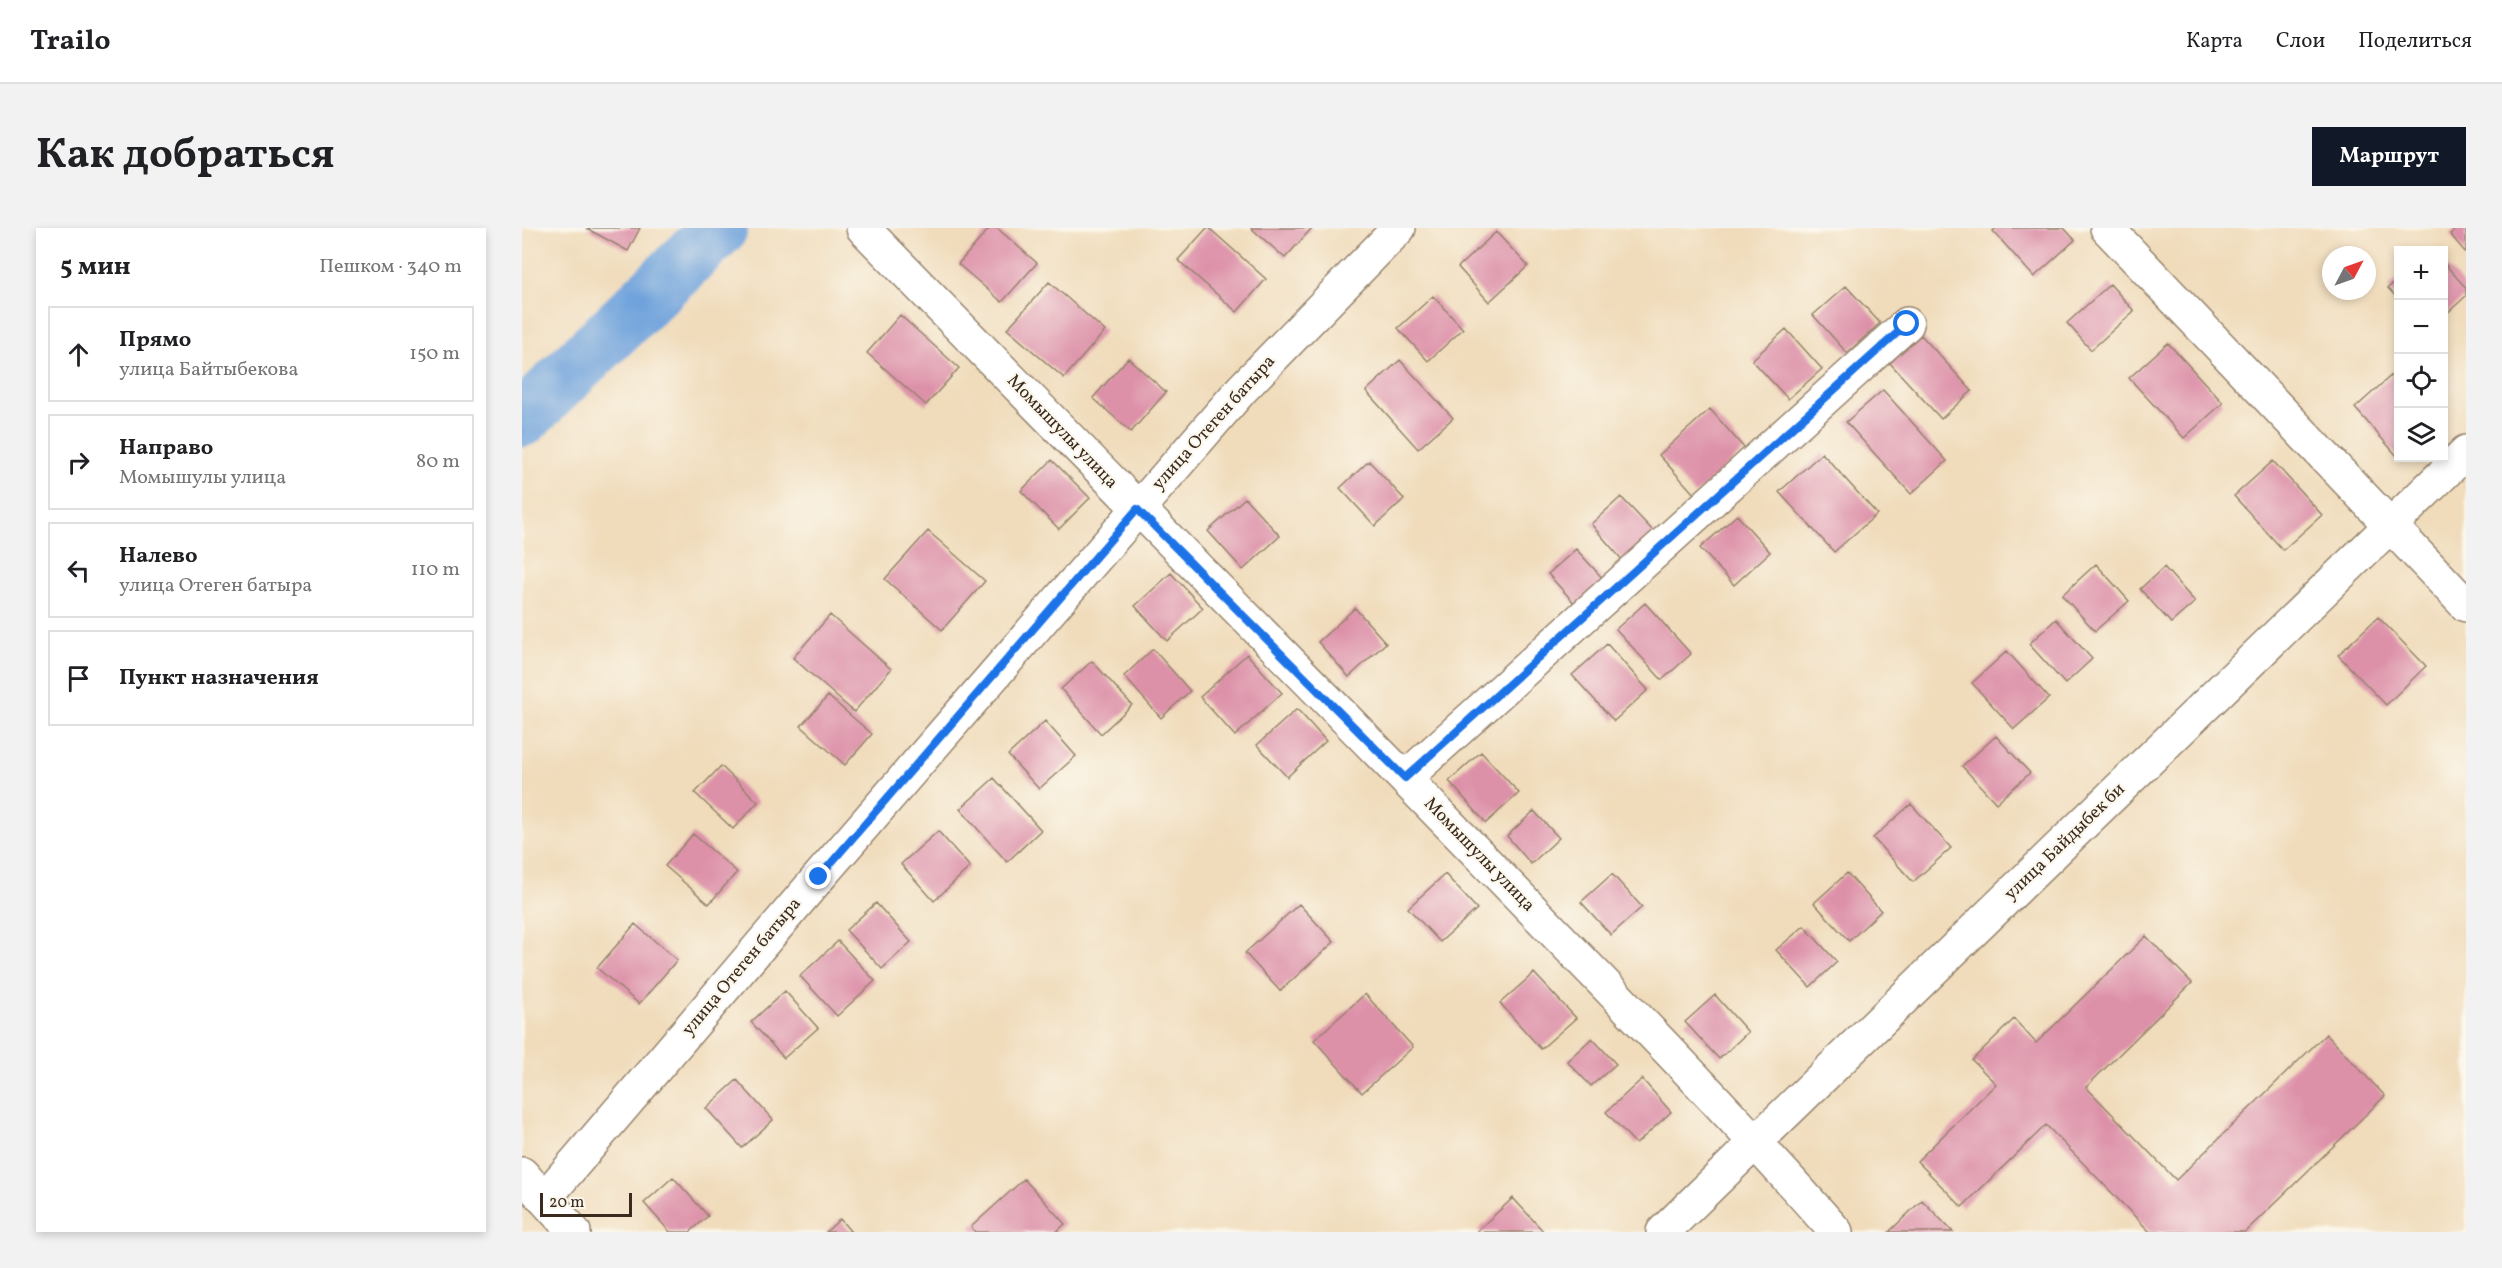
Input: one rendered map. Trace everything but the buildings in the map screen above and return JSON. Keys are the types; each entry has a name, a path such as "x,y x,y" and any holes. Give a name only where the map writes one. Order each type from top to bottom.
{"street":[{"name":"Момышулы улица","path":"863,228 1137,509 1405,778 1757,1141 1836,1232"},
{"name":"улица Отеген батыра","path":"544,1198 1242,389 1399,228"},
{"path":"2107,228 2466,605"},
{"path":"1405,778 1907,324"},
{"name":"улица Байдыбек би","path":"1664,1232 2466,452"},
{"path":"522,1174 574,1232"}],"waterway":[{"path":"522,419 720,228"}],"route":[{"path":"819,877 1137,509 1405,778 1907,324"}]}
